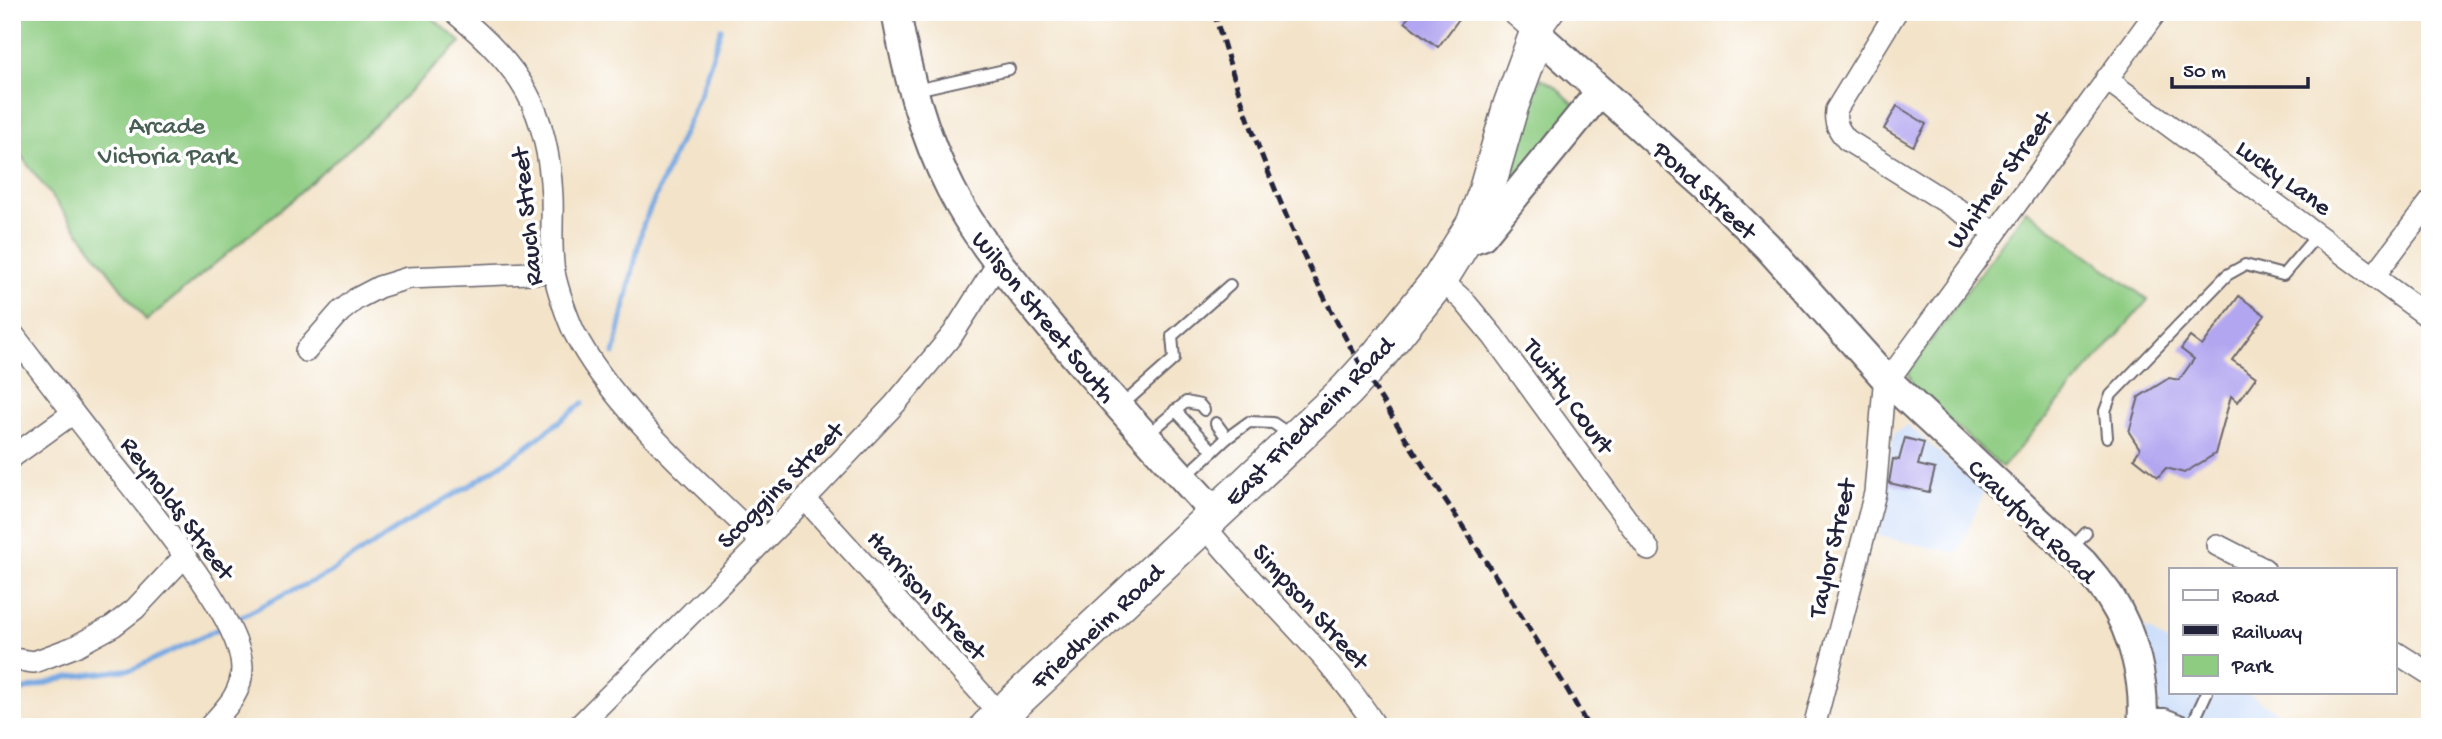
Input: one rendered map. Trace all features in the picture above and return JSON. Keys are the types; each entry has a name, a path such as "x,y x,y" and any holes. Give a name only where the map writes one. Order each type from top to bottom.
{"main road":[{"path":"1464,242 1485,195 1534,18"},
{"name":"East Friedheim Road","path":"1209,518 1346,391 1379,355 1440,279 1464,242"},
{"name":"Friedheim Road","path":"1000,723 1209,518"}],"street":[{"name":"Rauch Street","path":"454,12 506,61 525,88 543,127 552,194 554,272 573,330 593,364 647,429 761,542"},
{"name":"Wilson Street South","path":"896,12 905,62 924,127 951,188 985,246 1119,408 1183,478 1209,518"},
{"path":"1896,12 1836,110 1834,119 1838,128 1847,140 1994,232"},
{"name":"Whitner Street","path":"1887,380 2156,12"},
{"name":"Pond Street","path":"1534,18 1600,92 1705,185 1767,246 1887,380"},
{"name":"Lucky Lane","path":"2106,79 2430,318"},
{"name":"East Friedheim Road","path":"1464,242 1482,236 1600,92"},
{"path":"2374,276 2430,202"},
{"name":"Scoggins Street","path":"578,727 895,404 945,344 998,263"},
{"path":"306,351 340,312 356,299 379,287 408,278 554,272"},
{"name":"Twitty Court","path":"1440,279 1464,301 1493,336 1649,550"},
{"name":"Reynolds Street","path":"12,333 185,556 219,608 241,657 241,683 236,695 209,727"},
{"name":"Crawford Road","path":"1887,380 2078,541 2120,615 2136,657 2141,683 2143,721"},
{"name":"Taylor Street","path":"1814,727 1875,494 1882,402 1887,380"},
{"path":"12,457 73,413"},
{"name":"Harrison Street","path":"804,499 1000,723"},
{"name":"Simpson Street","path":"1209,518 1358,698 1376,727"},
{"path":"2217,545 2262,568"},
{"path":"12,659 34,663 74,648 113,626 135,609 185,556"},
{"path":"2396,653 2430,674"}],"lane":[{"path":"913,90 1009,69"},
{"path":"2108,437 2105,411 2111,395 2227,275 2245,265 2283,275 2317,234"},
{"path":"1119,408 1174,359 1172,336 1230,285"},
{"path":"1145,436 1186,402 1200,405 1204,410"},
{"path":"1175,410 1213,451"},
{"path":"1183,478 1249,422 1273,423 1286,430 1294,439"},
{"path":"1216,423 1227,438"},
{"path":"2143,721 2165,714 2191,726 2206,694"}],"shaded area":[{"path":"1908,425 1984,492 1958,553 1878,536 1894,433"},
{"path":"2143,627 2169,643 2169,694 2249,694 2282,715 2276,727 2159,727 2157,683"}],"green space":[{"name":"Arcade Victoria Park","path":"12,12 425,12 461,42 288,203 146,321 12,144"},
{"path":"1541,78 1555,86 1577,107 1507,185 1527,113"},
{"path":"2026,210 2148,300 2002,468 1914,389 1907,373"}],"building":[{"path":"1412,12 1450,12 1459,19 1438,47 1405,22"},
{"path":"1897,106 1926,124 1913,146 1884,129"},
{"path":"2239,296 2265,315 2232,360 2256,377 2238,402 2231,396 2215,454 2184,473 2166,468 2158,477 2134,458 2140,449 2129,432 2139,397 2169,378 2179,380 2194,359 2181,349 2190,337 2202,346"},
{"path":"1905,438 1924,443 1918,465 1935,469 1929,492 1889,483 1893,459 1899,460"}],"waterway":[{"path":"614,354 643,225 701,92 721,29"},
{"path":"235,620 328,574 420,514 474,483 583,403"},
{"path":"12,693 69,677 133,669 218,629"}],"railway":[{"path":"1214,12 1248,118 1268,170 1289,222 1337,322 1393,418 1517,609 1588,727"}]}
